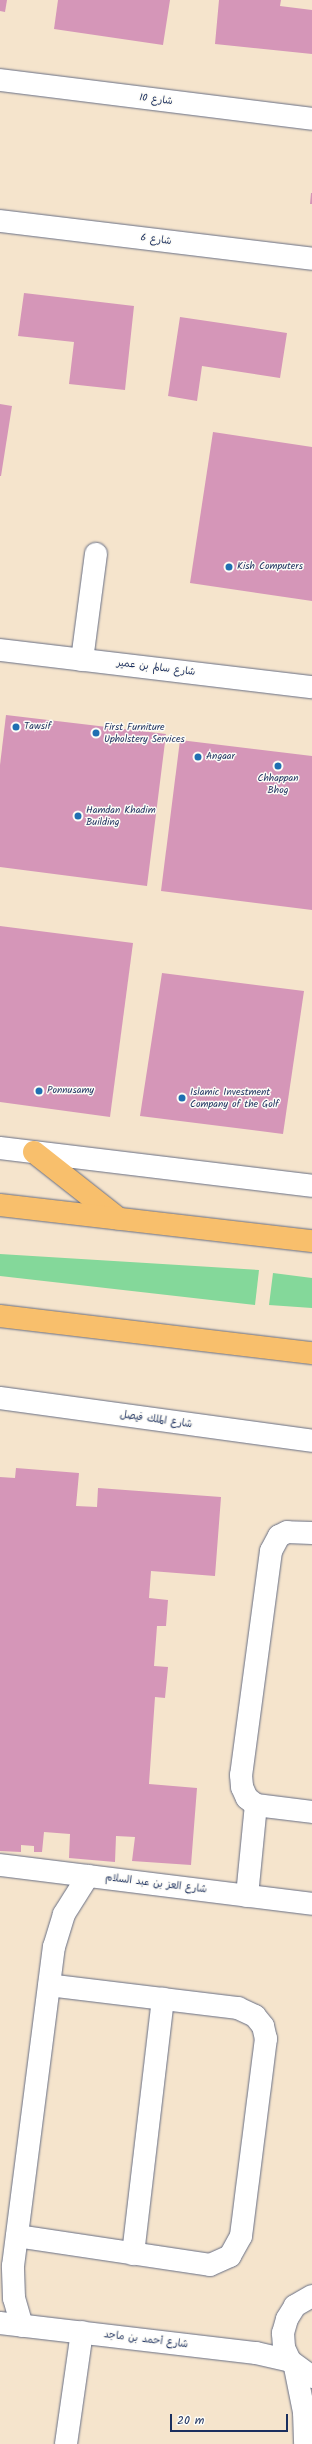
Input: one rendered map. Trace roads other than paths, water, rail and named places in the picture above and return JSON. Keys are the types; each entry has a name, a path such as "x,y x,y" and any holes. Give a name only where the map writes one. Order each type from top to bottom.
{"main road":[{"path":"34,1152 119,1219"},
{"path":"0,1205 312,1241"},
{"path":"0,1316 309,1354"}],"street":[{"name":"شارع 10","path":"0,80 312,119"},
{"name":"شارع 6","path":"0,221 312,259"},
{"path":"82,660 96,554"},
{"name":"شارع سالم بن عمير","path":"0,650 312,687"},
{"path":"0,1148 312,1186"},
{"name":"شارع الملك فيصل","path":"0,1398 312,1441"},
{"path":"312,1533 287,1532 279,1536 271,1551 241,1775 242,1787 247,1798 256,1805 312,1812"},
{"path":"247,1896 256,1805"},
{"name":"شارع العز بن عبد السلام","path":"0,1865 312,1904"},
{"path":"22,2326 14,2298 12,2282 49,1985 58,1930 74,1894 88,1876"},
{"path":"17,2236 210,2265 230,2256 237,2247 241,2236 266,2039 263,2026 248,2011 49,1985"},
{"path":"133,2254 163,1999"},
{"path":"305,2444 304,2412 299,2368 283,2341 287,2319 295,2306 312,2296"},
{"name":"شارع أحمد بن ماجد","path":"0,2323 256,2353 299,2368"},
{"path":"66,2444 82,2332"},
{"path":"309,2444 312,2436"}],"place":[{"name":"Kish Computers","path":"229,567"},
{"name":"Tawsif","path":"16,727"},
{"name":"First Furniture Upholstery Services","path":"96,733"},
{"name":"Angaar","path":"198,757"},
{"name":"Chhappan Bhog","path":"278,766"},
{"name":"Hamdan Khadim Building","path":"78,816"},
{"name":"Ponnusamy","path":"39,1091"},
{"name":"Islamic Investment Company of the Golf","path":"182,1098"}]}
